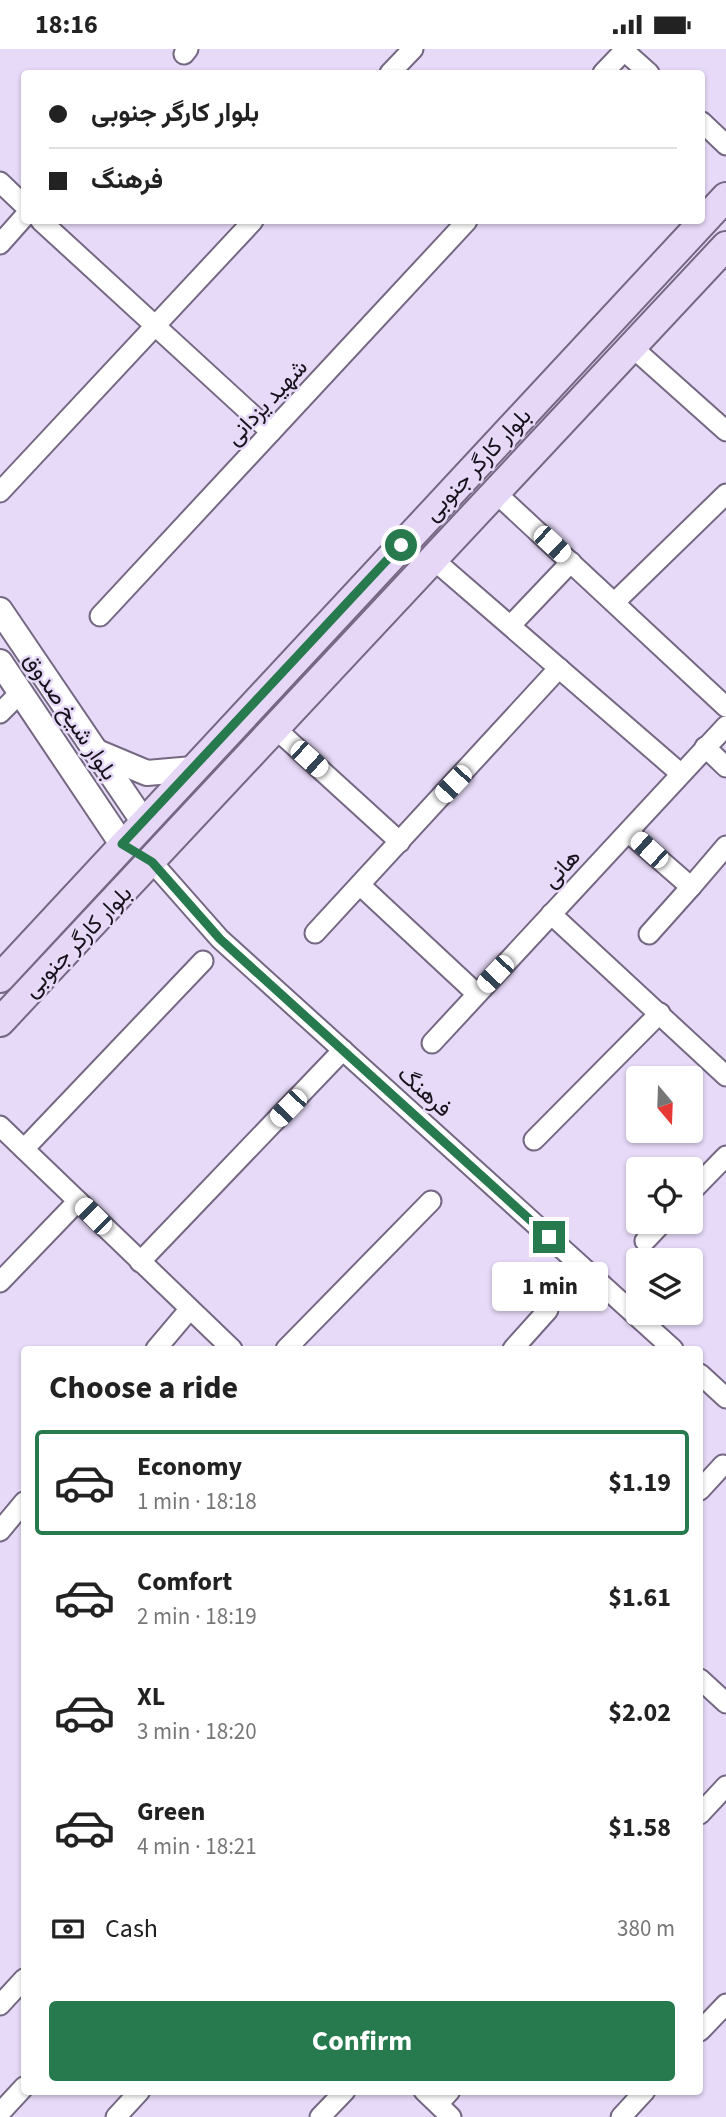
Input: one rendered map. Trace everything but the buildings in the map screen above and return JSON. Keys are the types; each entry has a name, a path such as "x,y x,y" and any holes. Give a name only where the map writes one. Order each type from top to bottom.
{"main road":[{"name":"بلوار کارگر جنوبی","path":"705,219 726,197"},
{"name":"بلوار کارگر جنوبی","path":"0,978 143,821 701,224"},
{"name":"بلوار کارگر جنوبی","path":"0,1022 726,246"},
{"path":"143,821 152,862"},
{"path":"122,844 152,862"}],"street":[{"path":"606,70 623,50 646,70"},
{"path":"705,125 726,145"},
{"path":"0,182 21,202"},
{"path":"0,244 21,220"},
{"path":"44,224 271,432"},
{"path":"0,492 250,224"},
{"name":"شهید یزدانی","path":"100,616 464,224"},
{"path":"632,347 726,431"},
{"path":"496,492 726,706"},
{"path":"615,602 726,493"},
{"path":"434,560 680,773"},
{"path":"510,625 571,562"},
{"name":"بلوار شیخ صدوق","path":"0,610 143,821"},
{"name":"بلوار شیخ صدوق","path":"0,662 122,844"},
{"path":"315,933 559,668"},
{"path":"0,713 20,693"},
{"name":"هانی","path":"432,1043 726,726"},
{"path":"276,729 400,842"},
{"path":"705,747 726,767"},
{"path":"95,751 147,773 192,769"},
{"path":"628,832 691,887"},
{"path":"649,935 726,846"},
{"name":"فرهنگ","path":"152,862 220,939 670,1346"},
{"path":"360,885 477,994"},
{"path":"551,914 723,1066"},
{"path":"24,1149 203,961"},
{"path":"534,1140 660,1013"},
{"path":"140,1262 344,1050"},
{"path":"0,1126 229,1346"},
{"path":"703,1180 726,1156"},
{"path":"0,1282 78,1201"},
{"path":"289,1346 431,1201"},
{"path":"645,1241 652,1234"},
{"path":"159,1346 189,1310"},
{"path":"516,1346 548,1310"},
{"path":"703,1377 726,1398"},
{"path":"703,1487 723,1465"},
{"path":"0,1531 21,1506"},
{"path":"703,1681 724,1696"},
{"path":"703,1811 726,1786"},
{"path":"0,2005 21,1982"},
{"path":"703,2023 726,2004"},
{"path":"0,2113 21,2090"},
{"path":"116,2117 135,2095"},
{"path":"320,2117 341,2095"},
{"path":"621,2117 641,2095"}],"route":[{"path":"401,545 122,844 152,862 220,939 549,1237"}]}
